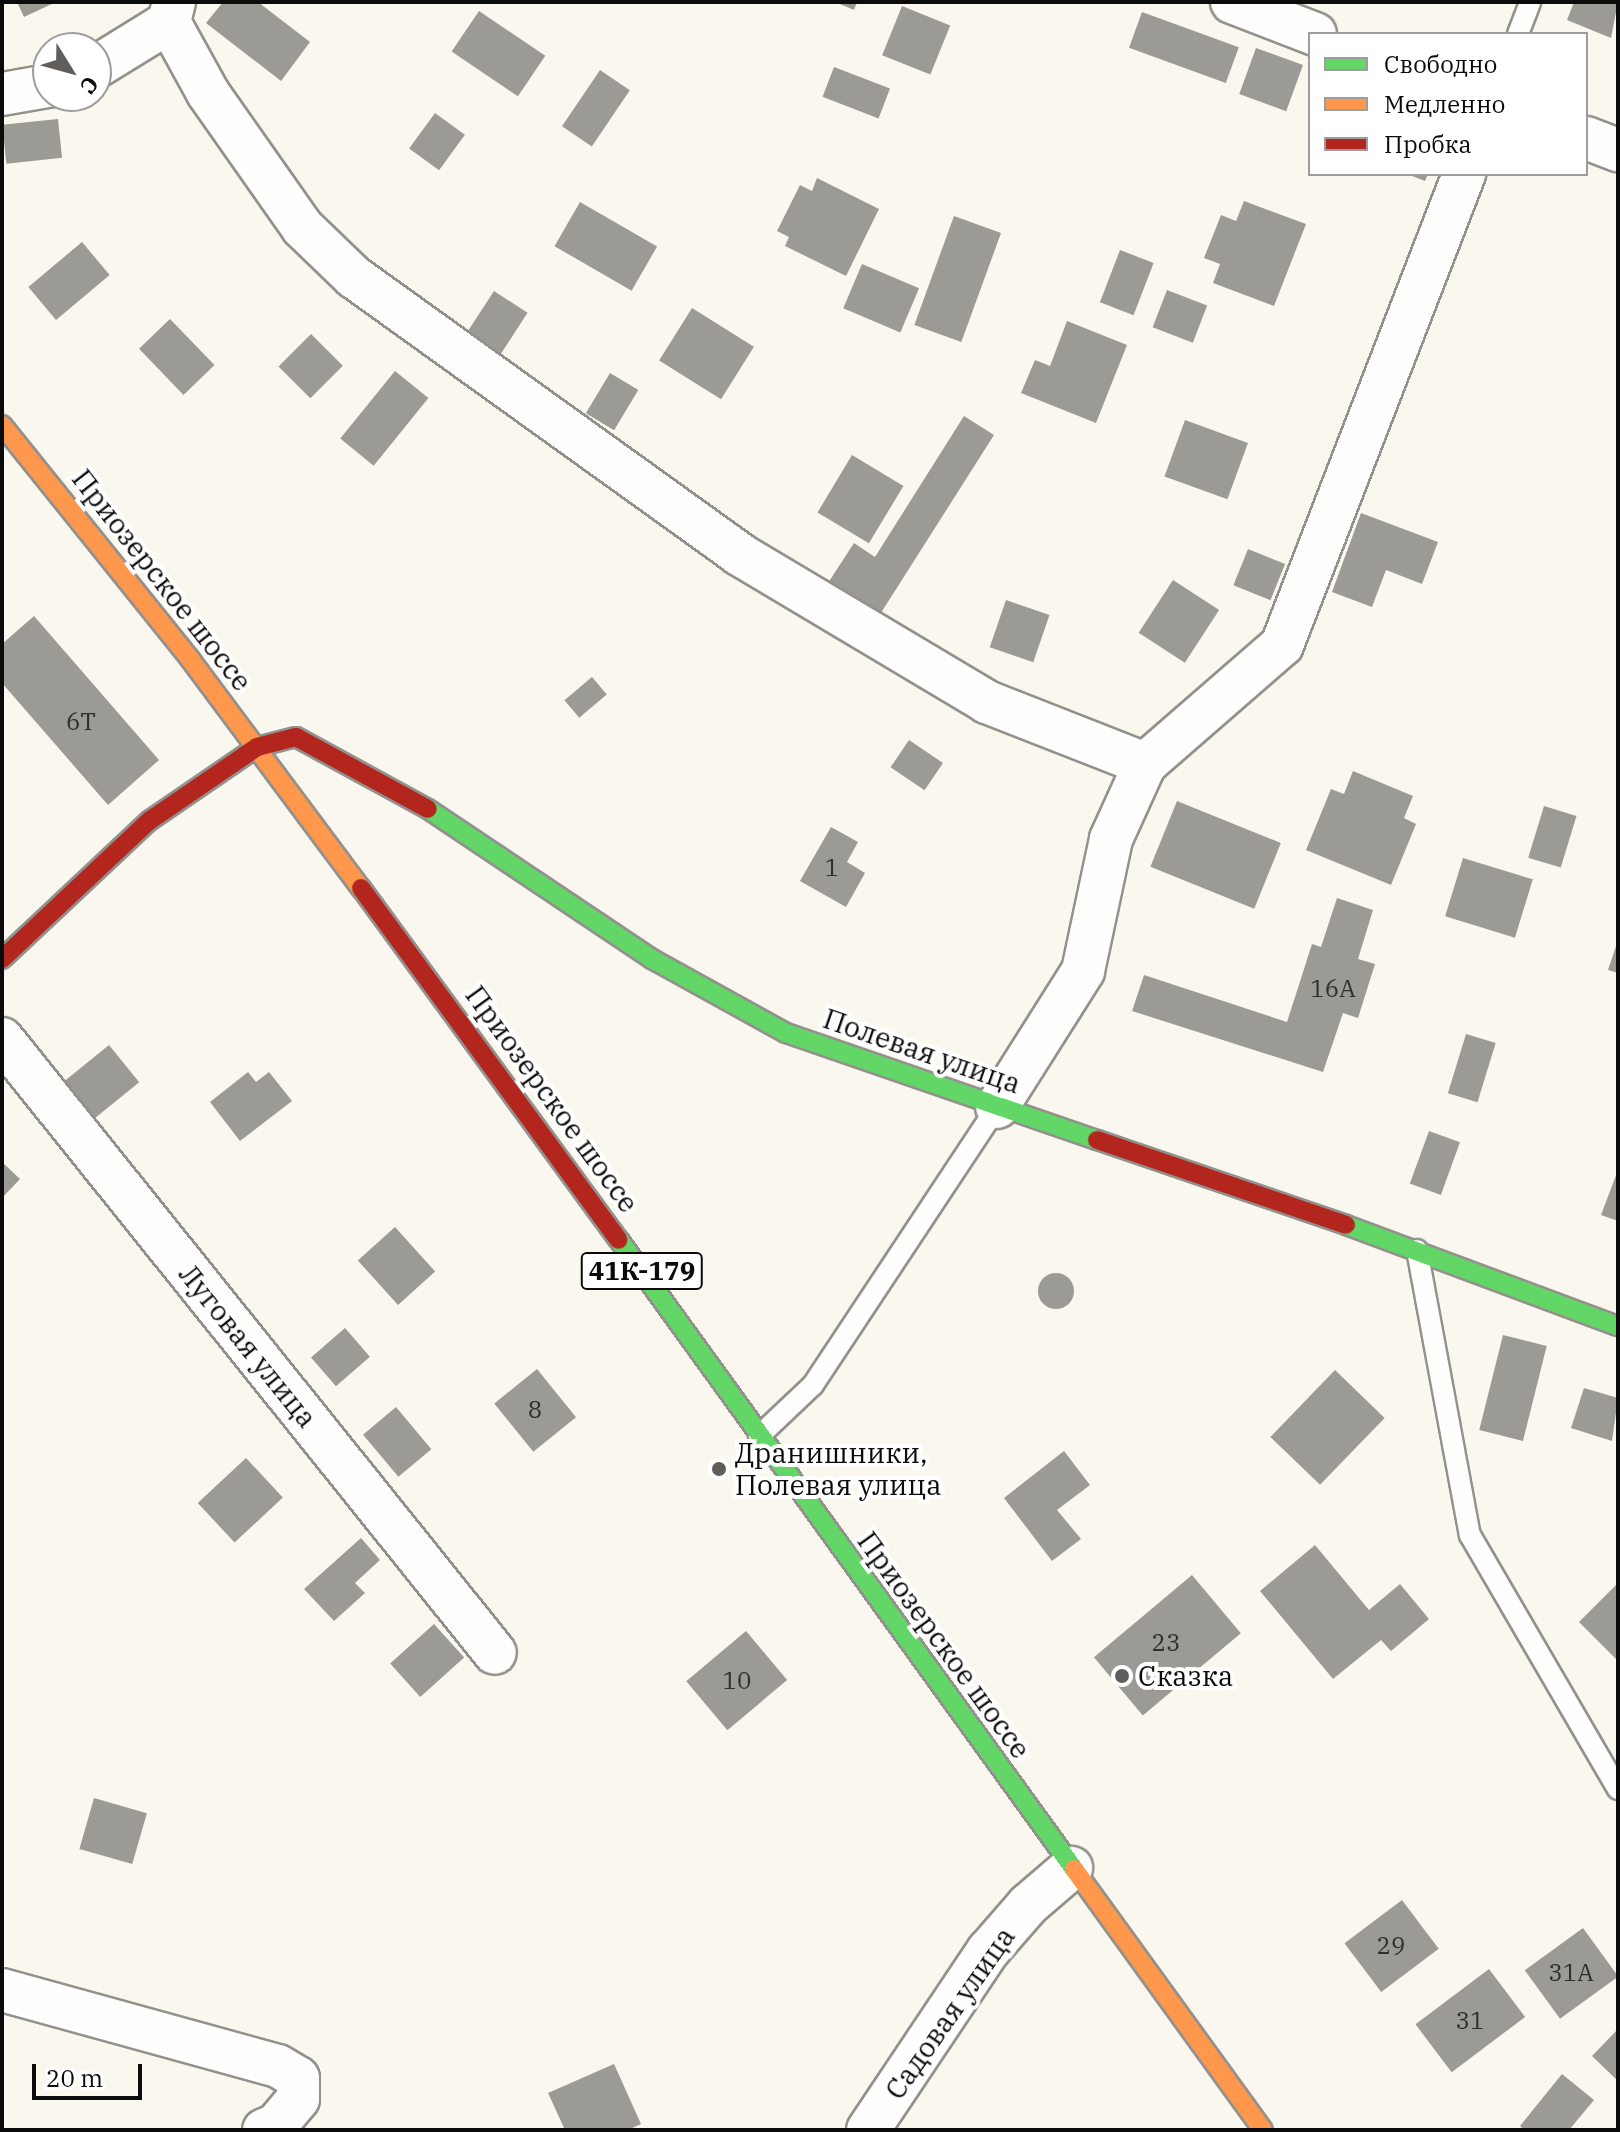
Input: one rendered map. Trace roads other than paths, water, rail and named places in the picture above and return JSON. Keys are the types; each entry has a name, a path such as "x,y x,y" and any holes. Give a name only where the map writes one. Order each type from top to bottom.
{"main road":[{"name":"Приозерское шоссе","path":"2,425 257,747 1263,2130"},
{"name":"Полевая улица","path":"257,747 296,737 417,802 652,959 786,1033 1417,1250 1618,1326"},
{"path":"2,959 149,821 257,747"}],"street":[{"path":"1232,2 1310,32"},
{"path":"112,55 176,9 208,93 295,217 354,277 739,554 987,702 1145,764"},
{"path":"2,94 32,89"},
{"path":"1588,139 1618,150"},
{"path":"997,1107 1083,971 1111,839 1145,764 1282,645 1463,176"},
{"name":"Луговая улица","path":"2,1039 495,1653"},
{"name":"Садовая улица","path":"868,2130 988,1951 1028,1905 1071,1868"},
{"path":"2,1990 278,2066 298,2078 298,2099 276,2125 264,2130"}],"lane":[{"path":"1519,32 1530,2"},
{"path":"759,1436 813,1385 997,1107"},
{"path":"1417,1250 1470,1535 1618,1789"}],"place":[{"name":"Дранишники, Полевая улица","path":"719,1469"},
{"name":"Сказка","path":"1122,1676"}]}
